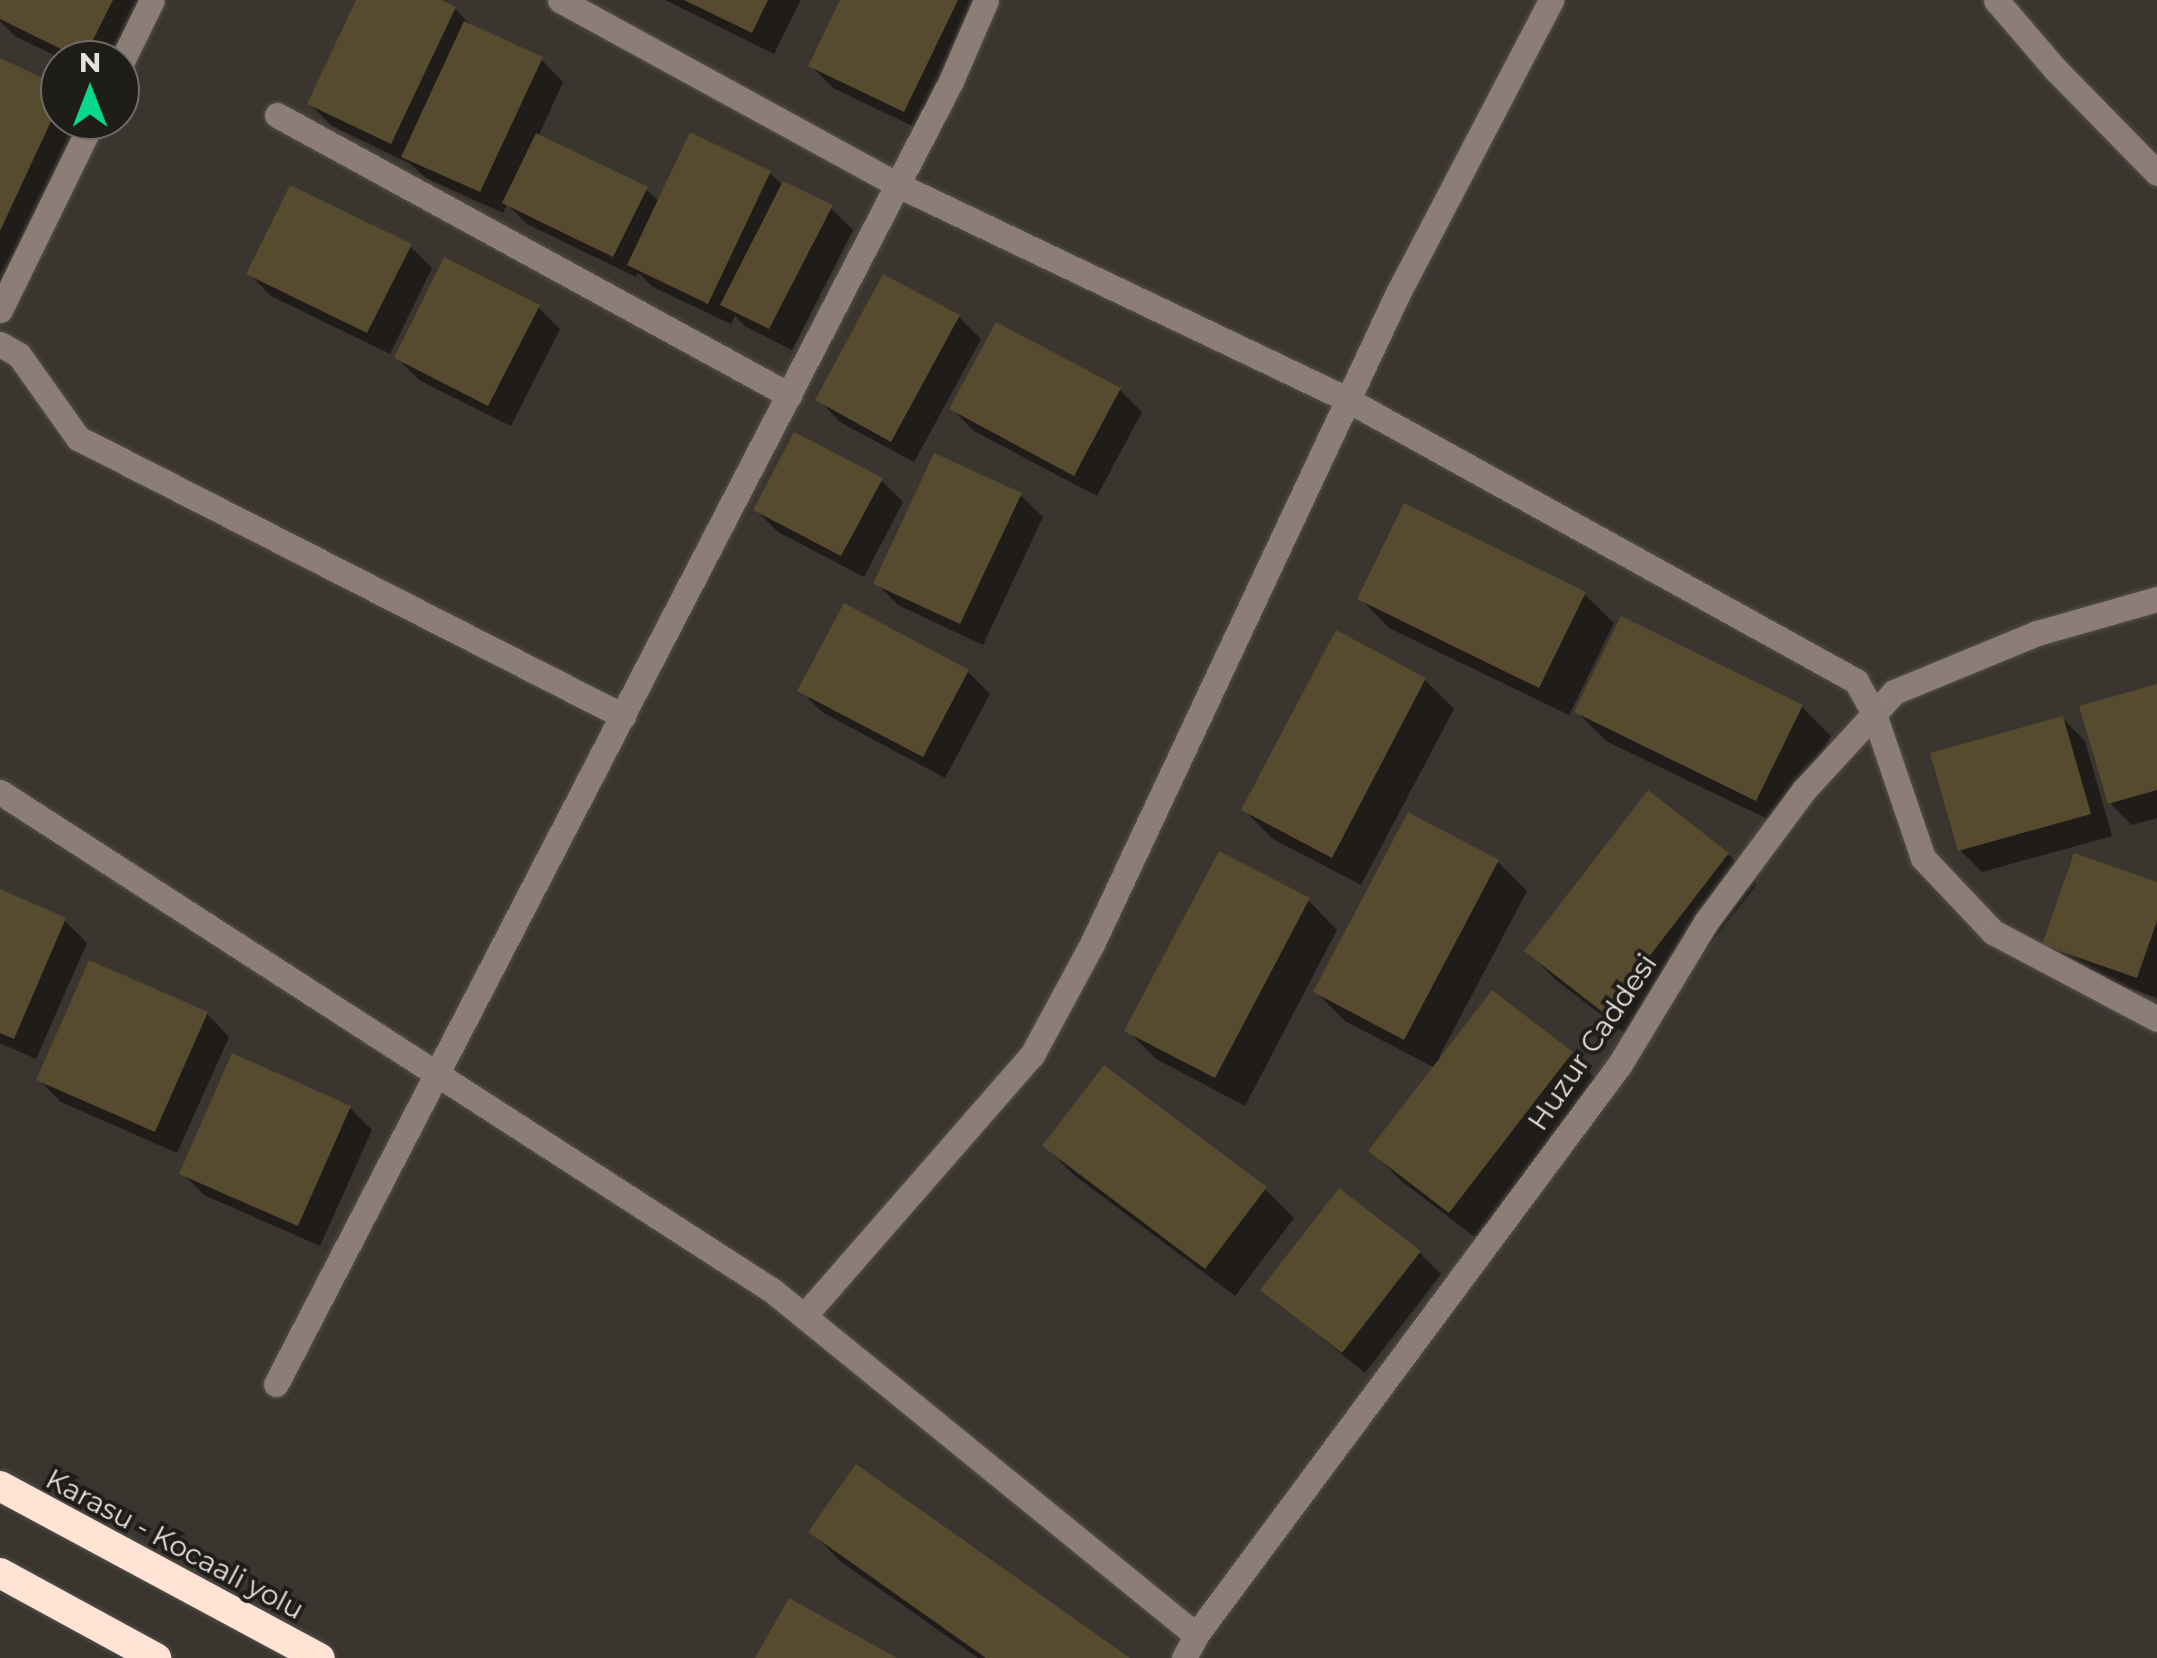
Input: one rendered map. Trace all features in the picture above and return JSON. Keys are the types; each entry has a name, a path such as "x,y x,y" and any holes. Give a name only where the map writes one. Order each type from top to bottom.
{"highway":[{"name":"Karasu - Kocaali yolu","path":"0,1486 320,1658"},
{"path":"0,1573 156,1658"}],"street":[{"path":"133,40 152,0"},
{"path":"560,0 898,184 1348,400 1856,681 1874,714 1924,858 1992,932 2157,1019"},
{"path":"276,1384 951,81 986,0"},
{"path":"804,1316 1032,1055 1093,942 1397,296 1551,0"},
{"path":"1996,0 2056,70 2157,172"},
{"path":"277,116 789,395"},
{"path":"0,310 83,140"},
{"path":"0,344 20,356 78,438 623,716"},
{"name":"Huzur Caddesi","path":"1184,1658 1196,1635 1620,1064 1706,922 1804,790 1894,692 2002,648 2157,599"},
{"path":"0,792 772,1291 1196,1635"}],"building":[{"path":"0,0 113,0 93,40 43,40 0,19"},
{"path":"356,0 441,0 456,7 391,144 307,104"},
{"path":"684,0 768,0 752,33"},
{"path":"840,0 958,0 904,112 808,66"},
{"path":"464,21 543,57 480,192 401,157"},
{"path":"0,58 40,77 42,140 0,231"},
{"path":"690,132 771,171 708,304 627,265"},
{"path":"536,133 648,187 613,257 502,203"},
{"path":"783,181 833,205 769,329 720,305"},
{"path":"290,185 412,244 367,333 246,274"},
{"path":"444,257 540,305 488,406 394,358"},
{"path":"883,274 960,315 891,442 815,400"},
{"path":"996,322 1121,388 1074,476 949,409"},
{"path":"794,432 883,478 841,556 753,510"},
{"path":"934,453 1022,493 960,624 873,584"},
{"path":"1404,503 1586,592 1539,688 1357,599"},
{"path":"844,603 969,670 923,757 797,691"},
{"path":"1621,616 1803,705 1756,801 1574,712"},
{"path":"1336,630 1426,678 1332,858 1241,810"},
{"path":"2157,684 2157,790 2108,804 2079,706"},
{"path":"2063,716 2091,814 1958,851 1930,753"},
{"path":"1648,790 1729,853 1605,1014 1524,951"},
{"path":"1408,812 1499,860 1404,1040 1313,992"},
{"path":"1219,851 1310,898 1215,1078 1124,1031"},
{"path":"2074,853 2157,882 2157,921 2137,978 2042,945"},
{"path":"0,889 66,918 14,1039 0,1033"},
{"path":"89,960 208,1012 155,1132 36,1080"},
{"path":"1492,990 1573,1052 1449,1213 1368,1151"},
{"path":"232,1053 351,1106 298,1226 179,1174"},
{"path":"1104,1065 1267,1187 1205,1269 1042,1146"},
{"path":"1339,1188 1421,1251 1342,1353 1260,1290"},
{"path":"856,1464 1130,1658 986,1658 808,1532"},
{"path":"789,1598 897,1658 755,1658"}]}
